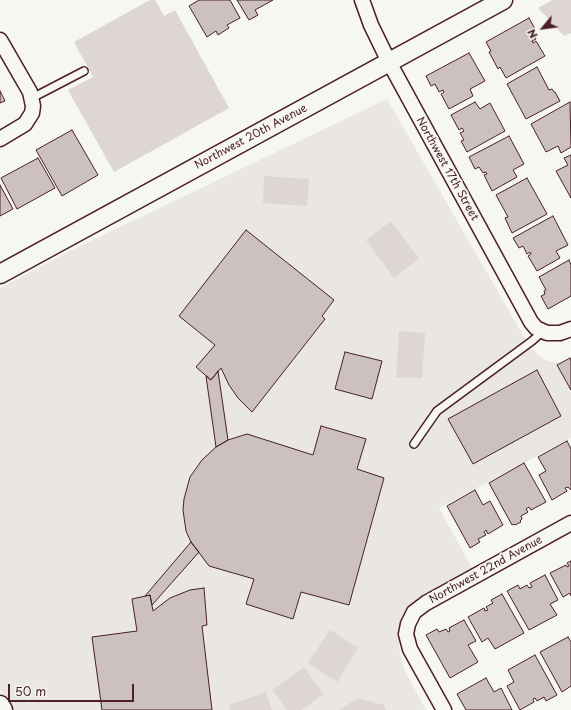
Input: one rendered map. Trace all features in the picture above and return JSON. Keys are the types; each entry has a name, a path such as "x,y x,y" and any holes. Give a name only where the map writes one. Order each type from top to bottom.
{"street":[{"name":"Northwest 17th Street","path":"362,0 371,25 389,62 528,317 536,328 542,332"},
{"name":"Northwest 20th Avenue","path":"0,274 503,0"},
{"path":"0,40 32,98 33,106 32,113 25,124 0,139"},
{"path":"542,332 553,334 571,329"},
{"name":"Northwest 22nd Avenue","path":"444,710 410,649 406,634 408,624 414,612 426,603 571,523"},
{"path":"0,705 3,710"}],"lane":[{"path":"32,98 84,70"},
{"path":"414,444 437,411 542,332"}],"shaded area":[{"path":"150,0 155,0 164,16 175,10 229,108 114,172 68,90 93,77 74,42"},
{"path":"552,0 571,0 571,33 564,36 538,8"},
{"path":"387,99 528,344 539,356 548,361 557,362 571,386 571,438 439,508 476,575 401,630 399,642 400,655 405,671 426,710 12,710 0,689 0,288 74,249"},
{"path":"264,176 309,179 307,206 263,203"},
{"path":"391,221 419,259 394,278 366,240"},
{"path":"399,331 425,333 422,378 396,377"},
{"path":"330,630 358,648 337,682 308,663"},
{"path":"304,667 323,694 302,710 287,710 272,690"},
{"path":"266,692 272,710 230,710 229,705"},
{"path":"358,698 384,705 386,710 339,710"}],"building":[{"path":"199,0 230,0 240,18 227,25 229,28 218,35 216,31 207,37 189,6"},
{"path":"237,0 273,0 255,10 258,15 249,20"},
{"path":"529,18 535,29 532,31 536,39 532,41 533,43 536,41 545,56 506,78 500,67 498,69 489,52 491,51 486,42"},
{"path":"469,53 485,81 470,89 473,96 449,109 441,94 444,92 443,90 439,92 435,84 431,86 426,76"},
{"path":"537,67 549,90 552,89 555,92 560,101 526,119 507,84"},
{"path":"0,91 5,101 0,103"},
{"path":"475,102 480,109 490,103 505,131 467,152 461,141 464,140 460,133 464,131 462,128 459,130 451,115"},
{"path":"570,102 571,147 561,153 558,146 546,152 531,124"},
{"path":"72,130 98,175 62,196 36,150"},
{"path":"509,136 524,164 513,170 517,177 492,191 484,175 487,174 486,172 483,173 479,167 475,169 469,157"},
{"path":"571,155 571,198 556,171 568,165 564,158"},
{"path":"38,158 55,188 17,209 1,178"},
{"path":"527,178 547,214 512,233 505,218 508,217 496,195"},
{"path":"0,185 13,209 0,216"},
{"path":"553,216 568,245 556,251 560,258 537,271 528,256 531,254 530,252 527,254 523,246 519,248 513,238"},
{"path":"246,230 334,300 322,316 325,319 252,412 238,398 229,385 221,368 211,380 196,367 215,345 179,316"},
{"path":"569,260 571,265 571,296 548,309 541,296 545,294 544,291 546,290 539,277"},
{"path":"345,352 382,361 372,399 335,389"},
{"path":"570,358 571,361 571,390 557,365"},
{"path":"537,370 561,416 473,464 448,419"},
{"path":"218,371 228,440 216,447 206,376 211,380"},
{"path":"321,426 366,439 357,469 384,478 349,605 301,592 293,619 246,604 254,579 209,566 191,542 186,531 183,510 184,499 190,477 202,460 216,447 228,440 247,434 313,455"},
{"path":"567,441 571,449 571,490 568,487 565,488 567,491 552,500 539,475 546,471 538,457"},
{"path":"524,463 546,502 531,510 529,507 526,509 528,512 521,516 521,522 512,525 489,483"},
{"path":"475,490 483,505 490,501 503,525 488,534 486,530 484,532 486,535 478,539 480,542 470,548 447,506"},
{"path":"191,542 199,552 152,605 150,595 145,596"},
{"path":"571,561 571,596 570,593 563,597 550,573 566,565 567,567 569,566 567,563"},
{"path":"545,575 558,600 550,604 557,615 529,630 507,591 518,585 520,589 527,585 529,588 532,587 530,583"},
{"path":"204,588 207,625 202,626 212,710 102,710 92,637 137,631 132,599 150,595 153,611 170,598 190,590"},
{"path":"502,594 524,633 495,649 488,638 482,642 468,617 484,608 485,611 488,610 486,607 493,603 491,600"},
{"path":"464,620 476,641 468,645 478,662 450,678 426,635 437,629 439,632 446,629 448,632 450,631 449,628"},
{"path":"568,637 571,642 571,686 562,692 540,652"},
{"path":"535,655 557,695 546,701 544,697 537,701 535,698 533,699 534,702 520,710 507,686 514,682 508,670"},
{"path":"486,678 494,692 501,688 512,710 466,710 457,694"}]}
